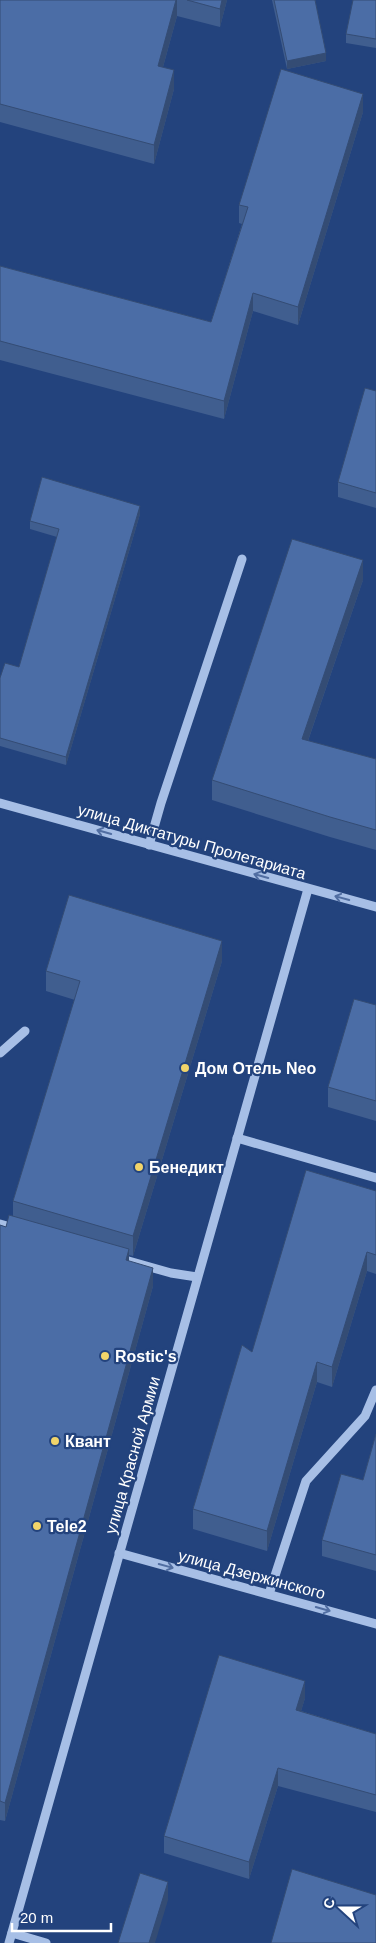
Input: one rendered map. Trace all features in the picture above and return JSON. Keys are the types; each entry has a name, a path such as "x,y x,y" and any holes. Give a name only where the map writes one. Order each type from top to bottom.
{"street":[{"path":"149,845 161,803 242,559"},
{"name":"улица Диктатуры Пролетариата","path":"0,803 376,908"},
{"name":"улица Красной Армии","path":"9,1943 308,889"},
{"path":"0,1053 25,1032"},
{"path":"237,1138 376,1178"},
{"path":"0,1224 29,1232"},
{"path":"105,1254 171,1273 198,1277"},
{"path":"269,1594 306,1481 365,1416 376,1390"},
{"name":"улица Дзержинского","path":"119,1553 376,1624"},
{"path":"12,1933 46,1943"}],"building":[{"path":"0,0 176,0 158,66 174,70 154,145 0,104"},
{"path":"187,0 222,0 220,9"},
{"path":"274,0 315,0 326,53 287,61"},
{"path":"353,0 376,0 376,39 346,34"},
{"path":"281,69 363,94 298,307 253,293 224,401 0,341 0,266 211,322 248,207 239,205"},
{"path":"365,388 376,391 376,493 338,482"},
{"path":"42,477 140,506 66,757 0,738 0,678 5,663 19,667 59,529 30,521"},
{"path":"292,539 363,560 302,739 376,759 376,830 212,780"},
{"path":"69,895 222,941 133,1236 13,1201 80,981 46,971"},
{"path":"354,999 376,1005 376,1101 328,1087"},
{"path":"306,1170 376,1191 376,1255 367,1252 332,1367 317,1362 267,1531 193,1509 242,1345 252,1352"},
{"name":"Квант","path":"9,1215 129,1249 126,1260 153,1268 5,1803 0,1801 0,1225 6,1227"},
{"path":"376,1434 376,1555 322,1540 341,1474 363,1480"},
{"path":"219,1655 305,1681 296,1710 376,1734 376,1795 278,1768 249,1862 164,1836"},
{"path":"292,1869 376,1895 376,1943 271,1943"},
{"path":"140,1873 168,1882 149,1943 118,1943"}],"place":[{"name":"Дом Отель Neo","path":"185,1068"},
{"name":"Бенедикт","path":"139,1167"},
{"name":"Rostic's","path":"105,1356"},
{"name":"Квант","path":"55,1441"},
{"name":"Tele2","path":"37,1526"}]}
